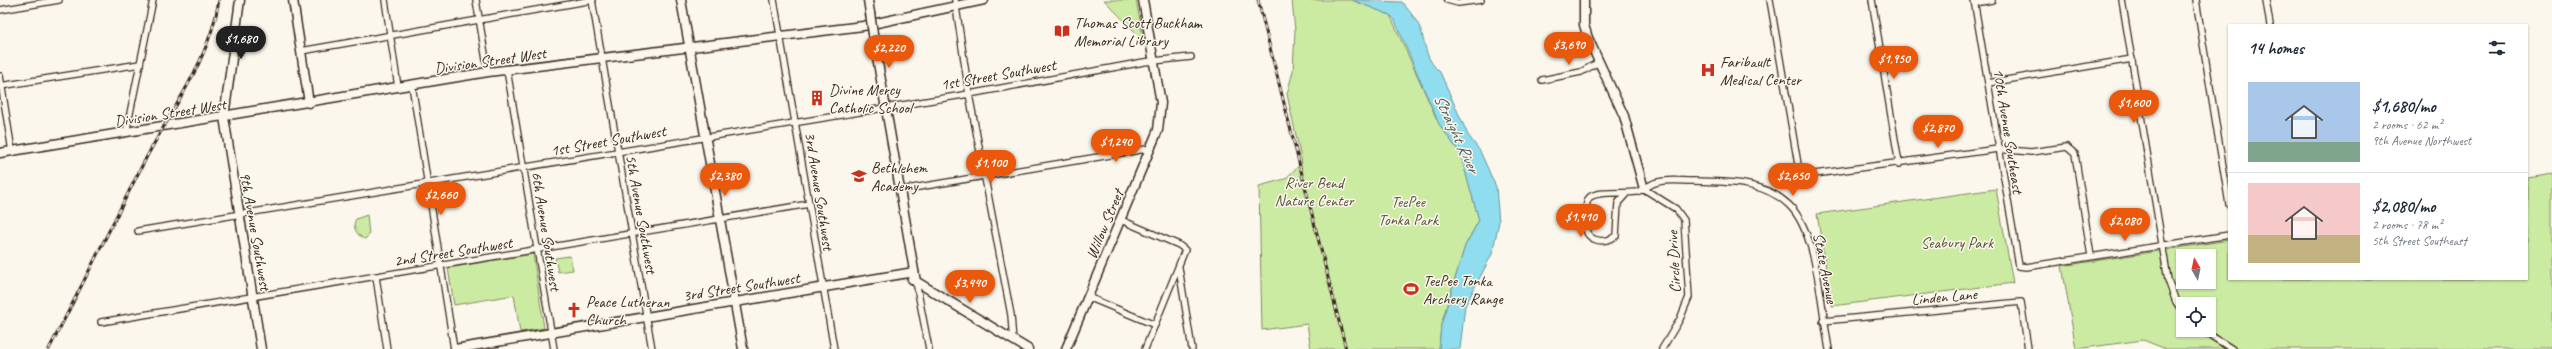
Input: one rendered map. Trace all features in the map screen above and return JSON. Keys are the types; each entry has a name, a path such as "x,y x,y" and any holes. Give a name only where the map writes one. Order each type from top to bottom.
{"street":[{"path":"0,10 59,0"},
{"path":"126,133 153,0"},
{"name":"9th Avenue Southwest","path":"240,0 224,118 261,349"},
{"path":"293,0 309,103"},
{"path":"385,0 398,87"},
{"path":"476,0 488,72"},
{"path":"301,51 593,0"},
{"name":"5th Avenue Southwest","path":"593,0 652,349"},
{"path":"681,0 743,349"},
{"name":"3rd Avenue Southwest","path":"774,0 782,37 834,349"},
{"path":"868,0 885,107 929,349"},
{"name":"Division Street West","path":"0,153 224,118 488,72 602,60 863,26 956,3 984,0"},
{"name":"Willow Street","path":"1066,349 1152,148 1161,112 1143,0"},
{"path":"1448,0 1463,2 1481,0"},
{"path":"1584,0 1584,25 1624,116 1644,189"},
{"path":"1770,0 1800,176 1899,164 1998,149 2031,152 2062,147 2071,149 2075,154 2091,256 2228,235"},
{"path":"1872,0 1899,164"},
{"path":"1974,1 1992,0"},
{"path":"2122,0 2162,246 2171,292 2176,300"},
{"path":"2196,0 2228,198"},
{"path":"2266,0 2270,24"},
{"name":"10th Avenue Southeast","path":"1974,1 2019,266 2026,267 2091,256"},
{"path":"956,3 969,94 986,176 1011,315 1013,342"},
{"name":"1st Street Southwest","path":"138,231 969,94 1152,60 1191,57"},
{"path":"1988,83 2132,59"},
{"path":"1542,80 1580,72 1599,62"},
{"path":"1,86 140,64"},
{"name":"6th Avenue Southwest","path":"507,70 554,349"},
{"path":"0,76 12,152"},
{"path":"412,85 426,184 454,349"},
{"path":"901,190 1152,148"},
{"name":"State Avenue","path":"1627,193 1618,203 1616,236 1608,241 1599,242 1591,238 1585,228 1587,202 1590,197 1596,194 1627,193 1644,189 1658,182 1737,183 1762,188 1781,198 1802,221 1810,239 1829,349"},
{"name":"Circle Drive","path":"1644,189 1676,209 1684,220 1689,297 1680,319 1662,349"},
{"name":"2nd Street Southwest","path":"101,322 254,298 809,204"},
{"path":"1120,220 1179,245 1185,250 1145,349"},
{"path":"1179,267 1192,349"},
{"name":"3rd Street Southwest","path":"454,349 914,272"},
{"path":"904,274 1013,342 1028,349"},
{"path":"376,277 387,349"},
{"path":"1088,297 1155,325"},
{"name":"Linden Lane","path":"1823,321 2020,302 2028,349"},
{"path":"2213,337 2232,349"}],"green space":[{"path":"1104,0 1136,0 1144,41"},
{"name":"TeePee Tonka Park","path":"1292,0 1352,0 1390,15 1439,124 1460,153 1479,220 1465,246 1441,325 1439,349 1311,349 1307,324 1262,330 1259,186 1285,179 1302,163 1287,94 1293,71 1295,31"},
{"path":"2552,174 2552,349 2166,349 2143,340 2076,349 2062,266 2228,240 2228,280 2528,280 2528,178"},
{"name":"Seabury Park","path":"1996,189 2013,283 1832,306 1817,214"},
{"path":"367,215 369,235 365,239 358,234 354,225 356,219"},
{"path":"533,254 544,328 520,332 514,295 454,305 448,268"},
{"path":"570,256 573,270 558,272 555,258"}],"water":[{"name":"Straight River","path":"1352,0 1402,2 1411,13 1421,30 1426,50 1432,64 1440,72 1468,135 1480,151 1496,187 1499,222 1492,254 1465,306 1460,349 1439,349 1441,325 1465,246 1479,220 1460,153 1439,124 1394,19 1390,15"}],"railway":[{"path":"49,349 143,164 198,65 214,23 219,0"},
{"path":"1258,0 1346,349"}],"place":[{"name":"Thomas Scott Buckham Memorial Library","path":"1062,31"},
{"name":"Faribault Medical Center","path":"1708,70"},
{"name":"Divine Mercy Catholic School","path":"817,98"},
{"name":"Bethlehem Academy","path":"859,176"},
{"name":"TeePee Tonka Archery Range","path":"1411,289"},
{"name":"Peace Lutheran Church","path":"574,310"}],"park label":[{"name":"River Bend Nature Center","path":"1314,191"}]}
